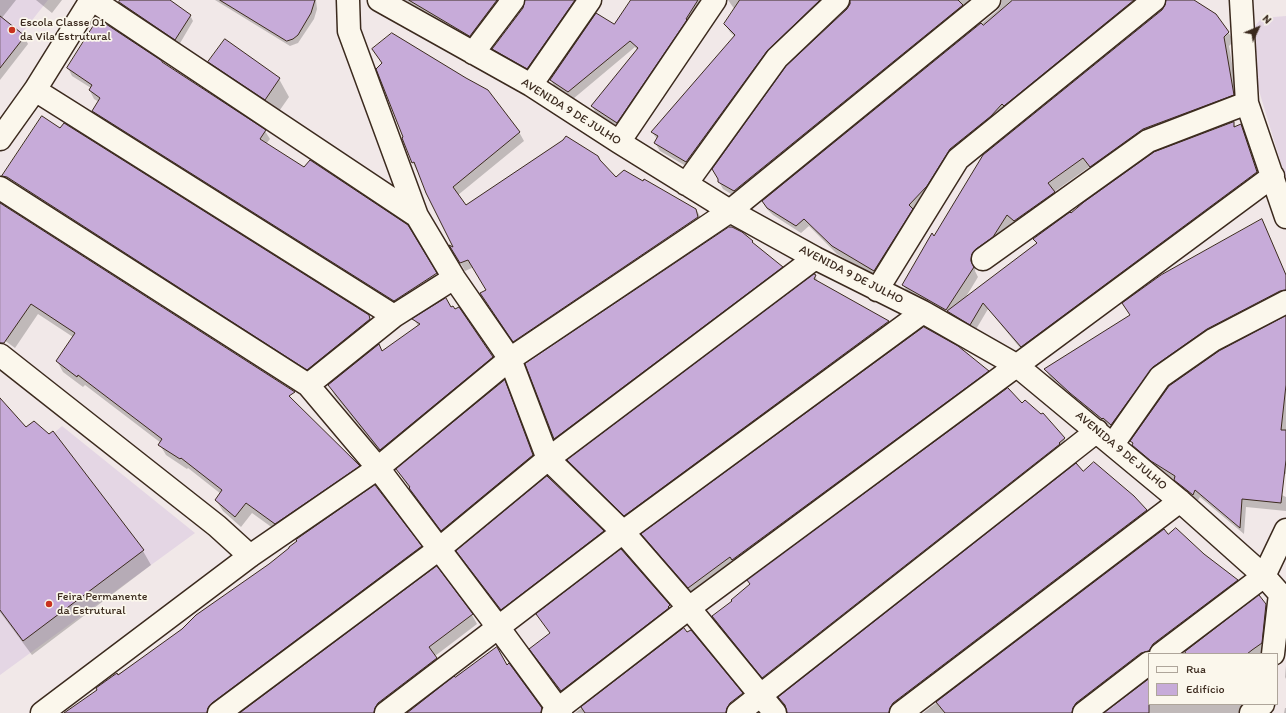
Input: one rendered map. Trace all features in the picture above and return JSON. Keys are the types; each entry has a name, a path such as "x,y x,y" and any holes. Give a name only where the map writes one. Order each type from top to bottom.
{"street":[{"path":"0,139 35,90 92,0 417,216"},
{"path":"348,0 350,31 417,216 454,278 510,360 548,459 623,532 689,608 775,713"},
{"path":"473,53 513,0"},
{"path":"531,85 590,0"},
{"path":"619,142 715,0"},
{"path":"686,184 776,58 838,0"},
{"path":"42,713 250,556 378,468 510,360 730,211 989,0"},
{"path":"877,290 958,159 1154,0"},
{"path":"1241,0 1247,103 1286,218"},
{"name":"AVENIDA 9 DE JULHO","path":"388,2 473,53 531,85 730,211 815,258 923,312 1016,365 1180,501 1264,576 1283,597"},
{"path":"35,90 394,316"},
{"path":"983,259 1148,141 1247,103"},
{"path":"0,188 308,385 378,468 498,627 557,712 689,608 1272,176"},
{"path":"219,713 439,549 548,459 815,258"},
{"path":"308,385 394,316 454,278"},
{"path":"738,713 1105,438 1160,377 1213,340 1286,302"},
{"path":"386,713 623,532 923,312"},
{"path":"0,355 217,526 250,556"},
{"path":"901,713 1180,501"},
{"path":"1162,653 1264,576 1286,530"},
{"path":"1273,653 1283,597"},
{"path":"1084,713 1148,664"},
{"path":"1251,713 1262,705"}],"shaded area":[{"name":"Escola Classe 01 da Vila Estrutural","path":"0,0 48,0 0,61"},
{"path":"1286,16 1286,180 1257,84 1254,27 1262,18"},
{"name":"Feira Permanente da Estrutural","path":"62,426 195,533 0,675 0,481"}],"building":[{"path":"120,0 170,0 191,15 175,40 119,2"},
{"path":"220,0 315,0 311,13 298,35 287,41"},
{"path":"409,0 497,0 470,36"},
{"path":"525,0 575,0 527,69 492,49 523,8"},
{"path":"631,0 698,0 686,19 687,20 617,123 591,106 638,48 630,41 568,92 550,80 596,13 614,24"},
{"path":"740,0 820,0 767,51 686,162 654,143 658,136 651,132 735,35 724,24"},
{"path":"850,0 958,0 963,5 734,191 718,182 718,179 712,169 786,66 847,9 850,4"},
{"path":"1013,0 1134,0 1004,106 1002,104 991,116 950,149 927,186 909,205 913,209 874,271 832,246 804,219 796,226 767,208 762,201 981,23 983,25"},
{"path":"1166,0 1194,0 1216,14 1229,32 1224,37 1234,95 1143,129 1090,167 1083,158 1048,183 1055,192 1014,221 1007,215 993,237 976,249 972,254 971,261 974,267 946,310 902,285 932,233 934,236 983,155 1162,10"},
{"path":"0,16 25,36 0,68"},
{"path":"96,22 104,27 106,24 266,130 260,139 304,167 310,160 408,225 437,273 394,301 92,111 100,98 89,90 92,85 67,68"},
{"path":"392,33 488,90 520,132 453,187 466,205 563,140 566,136 598,156 616,177 624,170 643,181 644,179 696,209 698,217 513,342 480,293 486,290 468,260 460,263 449,245 453,247 426,193 414,162 412,163 402,138 403,137 376,69 382,63 372,49"},
{"path":"225,39 280,78 265,100 208,62"},
{"path":"42,116 60,128 64,123 369,315 370,319 307,370 7,177 2,176"},
{"path":"1234,122 1234,127 1241,124 1257,172 1021,347 983,303 970,325 947,311 1037,243 1033,239 1154,152"},
{"path":"0,203 295,392 289,396 360,466 275,524 246,503 235,517 215,500 222,490 181,458 180,459 158,445 162,439 78,375 77,377 56,361 75,333 31,304 4,343 0,343"},
{"path":"1262,219 1286,275 1286,290 1280,291 1207,329 1153,367 1111,425 1070,393 1044,369 1130,315 1122,303 1161,275"},
{"path":"729,227 742,232 783,267 554,439 525,364"},
{"path":"814,274 816,275 814,279 889,321 624,516 567,460"},
{"path":"446,298 451,307 453,306 455,309 459,307 493,357 380,450 328,385 379,344 382,351 420,324 412,319"},
{"path":"1286,316 1286,385 1281,430 1286,430 1286,460 1281,503 1242,499 1240,528 1195,490 1193,495 1174,480 1175,476 1151,461 1132,445 1133,443 1130,441 1169,386 1219,351"},
{"path":"924,327 958,346 989,371 732,560 730,557 688,588 641,534"},
{"path":"505,380 533,455 441,531 396,469"},
{"path":"1008,388 1022,403 1025,400 1041,414 1043,413 1065,438 1059,443 1060,444 762,678 712,616 732,601 731,600 750,584 747,580"},
{"name":"Feira Permanente da Estrutural","path":"0,398 26,427 34,421 49,434 53,431 144,550 23,641 0,610"},
{"path":"1094,462 1134,496 1147,510 893,703 889,713 787,713 785,705 778,697 1076,463 1083,471"},
{"path":"547,476 604,531 501,610 456,551"},
{"path":"375,485 422,546 212,703 208,708 207,713 64,713 97,690 96,688 117,673 118,675 182,629 196,615 269,564 297,541 296,540"},
{"path":"1176,528 1204,554 1238,580 1153,644 1149,651 1141,653 1076,703 1072,713 945,713 936,702 1164,529 1168,534"},
{"path":"621,549 670,605 668,607 669,608 561,691 529,649 550,633 536,614"},
{"path":"437,566 473,614 429,647 437,658 378,703 374,713 240,713"},
{"path":"1259,595 1266,604 1262,643 1248,653 1185,652"},
{"path":"684,628 687,632 691,630 743,693 730,703 726,713 585,713 581,707"},
{"path":"497,647 507,665 509,663 542,708 541,713 407,713 454,676 455,677"},
{"path":"1148,680 1149,713 1104,713"}],"place":[{"name":"Escola Classe 01 da Vila Estrutural","path":"12,30"},
{"name":"Feira Permanente da Estrutural","path":"49,604"}]}
